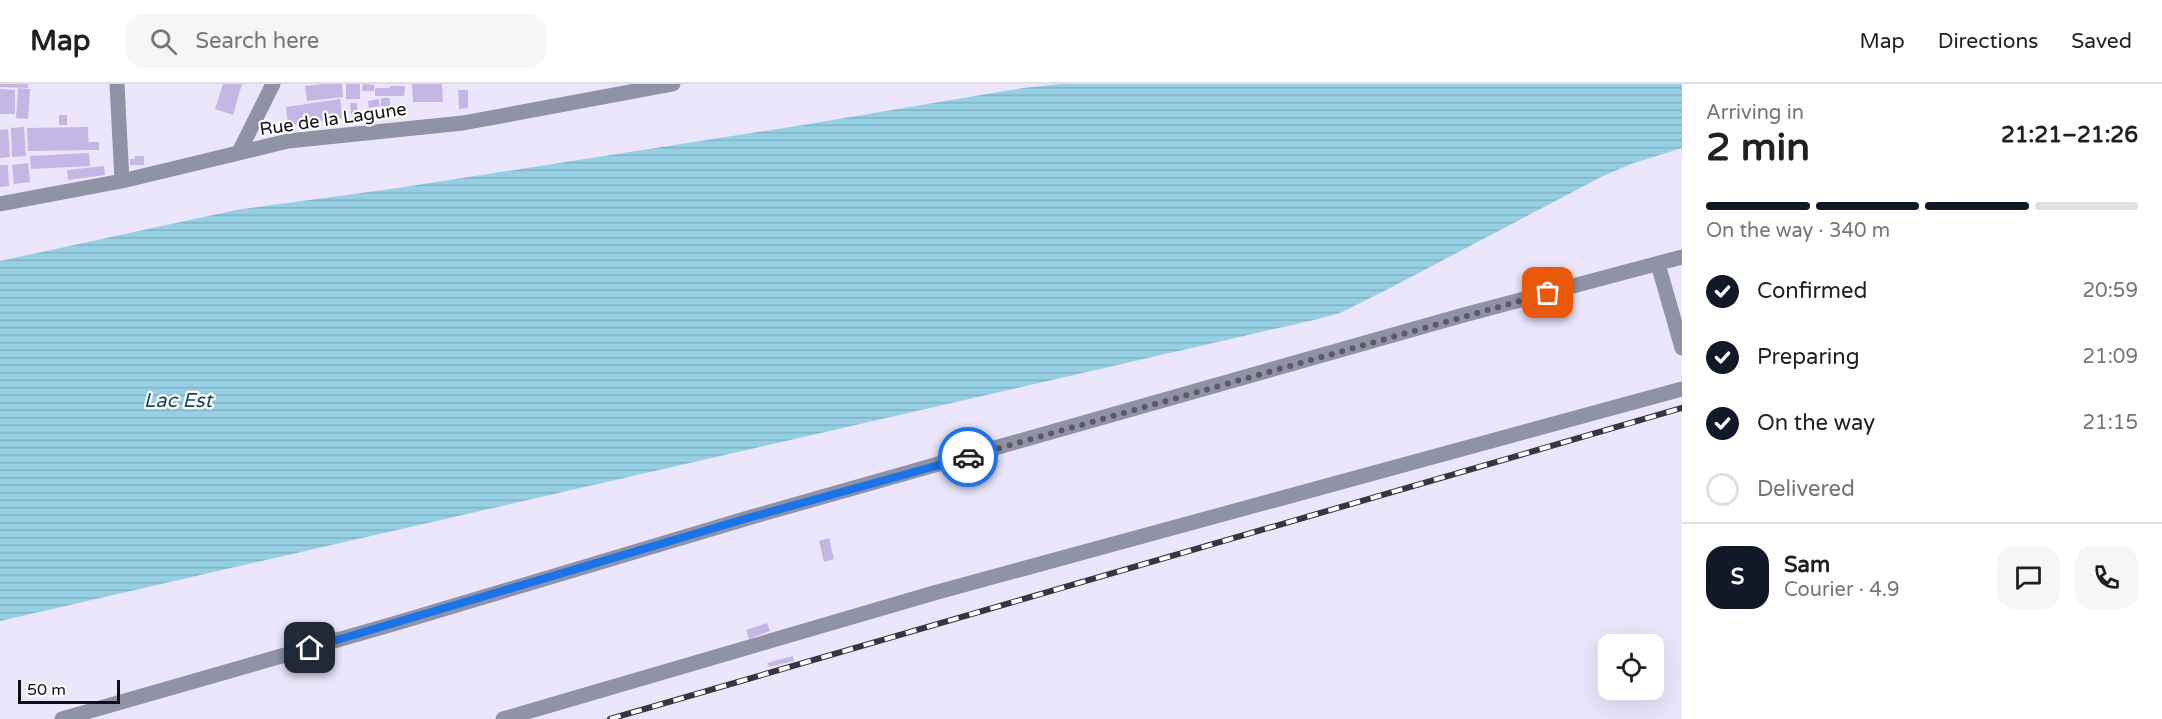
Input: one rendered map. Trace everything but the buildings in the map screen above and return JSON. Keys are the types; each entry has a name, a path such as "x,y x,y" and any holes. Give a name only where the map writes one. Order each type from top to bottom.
{"street":[{"path":"117,84 122,181"},
{"path":"239,152 273,84"},
{"name":"Rue de la Lagune","path":"0,204 122,181 288,141 463,123 673,84"},
{"path":"62,719 400,622 748,518 1460,316 1682,257"},
{"path":"1658,264 1682,348"},
{"path":"503,719 934,593 1682,389"}],"water":[{"name":"Lac Est","path":"1061,84 1682,84 1682,148 1631,164 1601,177 1340,313 0,621 0,261 236,210 398,188 1023,88"}],"railway":[{"path":"610,719 1682,408"}],"way so far":[{"path":"968,457 1548,293"}],"route":[{"path":"310,648 748,518 968,457"}]}
